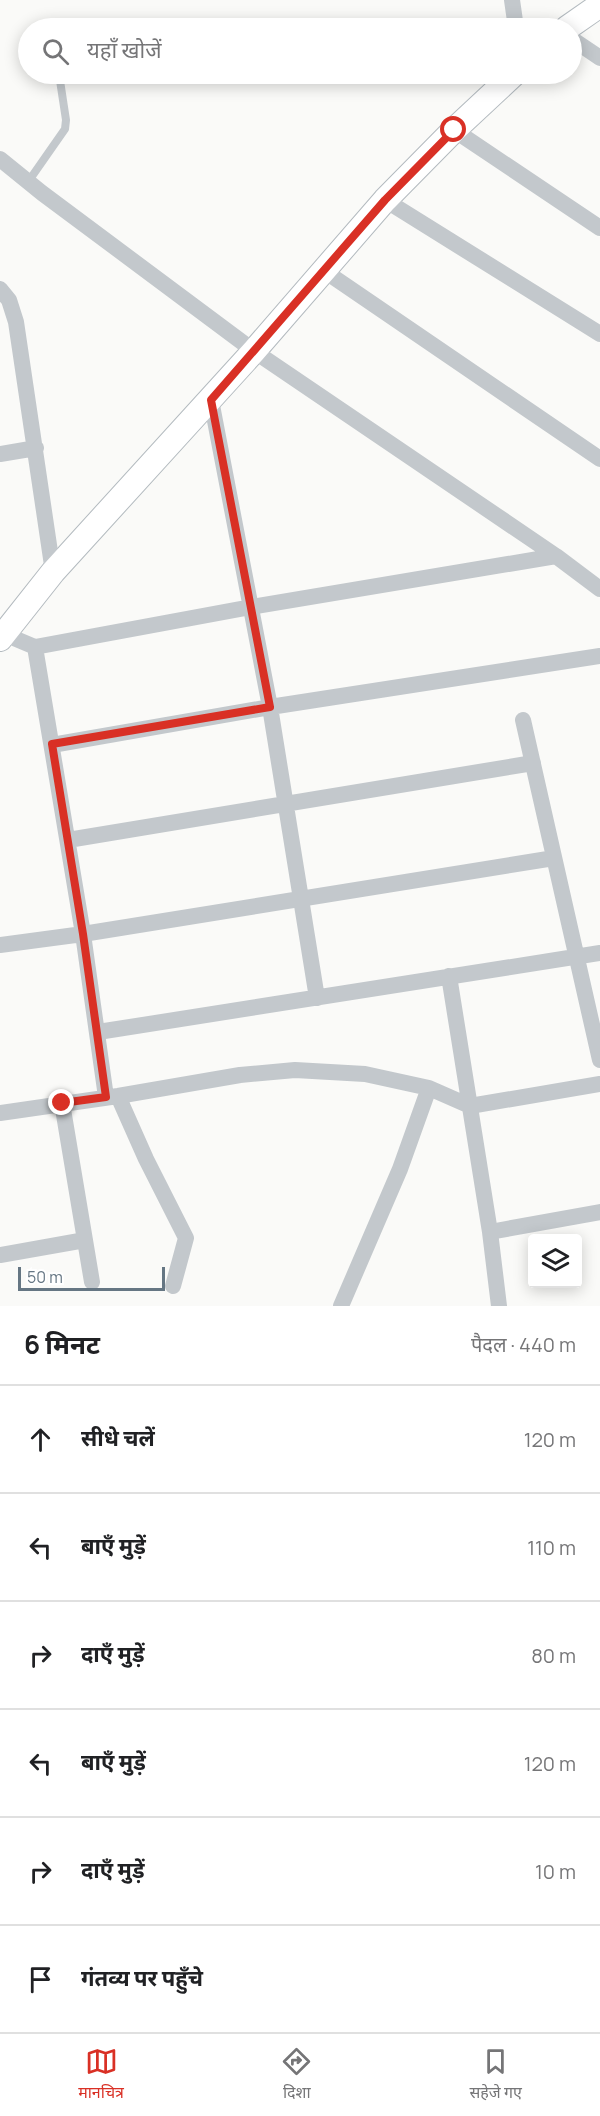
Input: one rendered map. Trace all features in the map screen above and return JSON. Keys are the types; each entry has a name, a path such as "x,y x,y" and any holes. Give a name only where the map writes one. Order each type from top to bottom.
{"street":[{"path":"512,0 515,18"},
{"path":"581,18 600,4"},
{"path":"582,46 600,58"},
{"path":"503,84 385,200 211,400 53,573 3,636 35,647 251,607 555,556"},
{"path":"454,130 600,228"},
{"path":"0,159 254,351 600,589"},
{"path":"385,200 600,334"},
{"path":"323,270 600,459"},
{"path":"0,289 9,300 16,322 53,573"},
{"path":"211,400 270,707 317,998"},
{"path":"0,454 36,448"},
{"path":"35,647 98,1032 112,1097 186,1238 173,1286"},
{"path":"52,744 270,707 600,656"},
{"path":"523,720 600,1060"},
{"path":"68,840 533,763"},
{"path":"0,945 83,934 554,858"},
{"path":"98,1032 600,953"},
{"path":"449,976 490,1232 499,1306"},
{"path":"0,1113 240,1075 295,1070 365,1074 429,1088 470,1106 600,1084"},
{"path":"341,1306 400,1169 429,1088"},
{"path":"62,1103 92,1282"},
{"path":"490,1232 600,1212"},
{"path":"0,1255 85,1240"}],"lane":[{"path":"28,182 64,129 66,120 61,84"}],"route":[{"path":"62,1103 106,1097 98,1032 52,744 270,707 211,400 385,200 454,130"}]}
